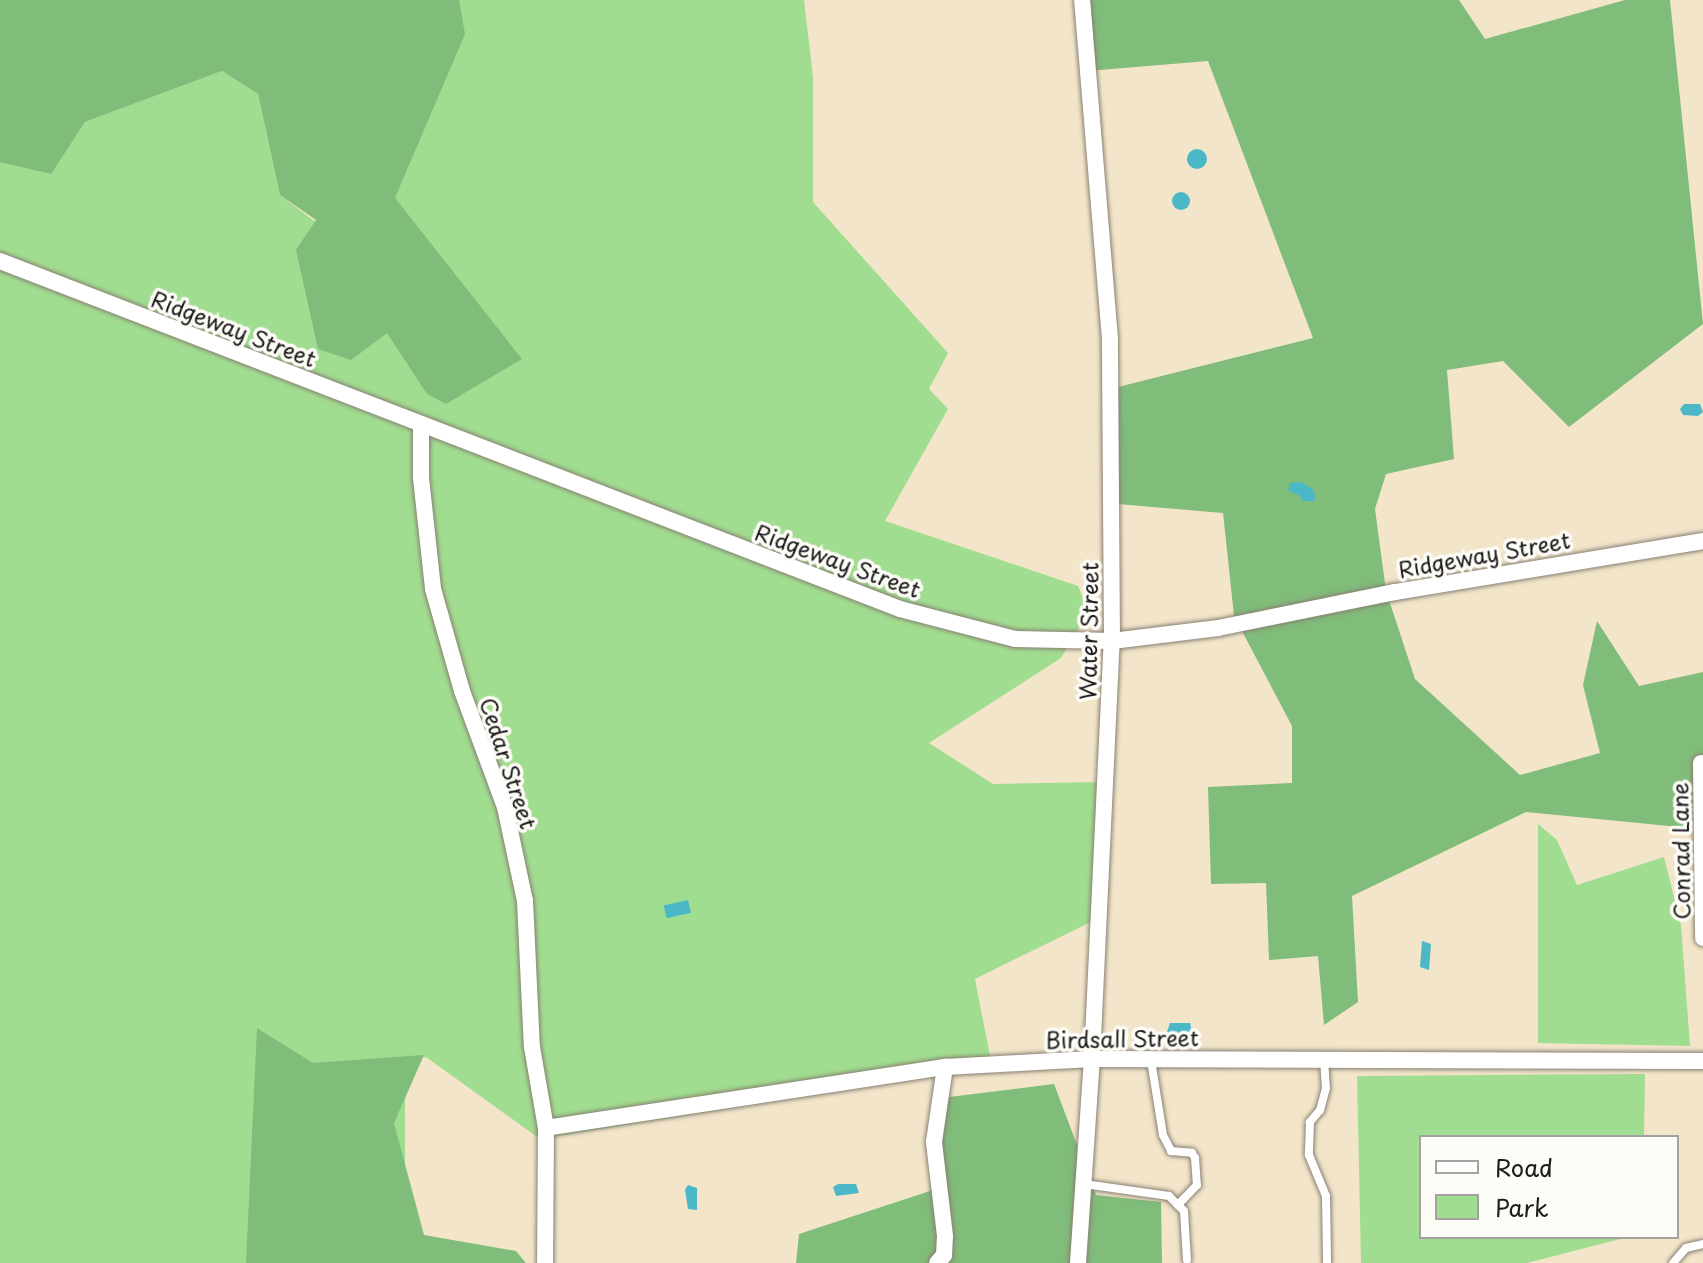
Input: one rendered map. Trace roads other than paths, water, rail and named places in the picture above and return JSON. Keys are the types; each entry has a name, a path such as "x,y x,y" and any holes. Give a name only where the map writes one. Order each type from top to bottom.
{"street":[{"name":"Water Street","path":"1078,1263 1092,1059 1112,641 1110,339 1082,0"},
{"name":"Ridgeway Street","path":"0,261 900,609 1015,639 1112,641 1218,628 1395,592 1703,541"},
{"name":"Cedar Street","path":"421,424 421,478 433,589 462,691 505,807 525,901 532,1047 546,1128 545,1263"},
{"name":"Conrad Lane","path":"1701,763 1703,938"},
{"name":"Birdsall Street","path":"546,1128 945,1067 1151,1058 1703,1061"},
{"path":"937,1263 944,1255 945,1236 934,1142 945,1067"}],"lane":[{"path":"1151,1058 1163,1135 1171,1151 1192,1153 1195,1158 1197,1185 1178,1205"},
{"path":"1324,1058 1326,1088 1320,1110 1310,1122 1309,1155 1326,1196 1327,1263"},
{"path":"1083,1184 1169,1196 1184,1211 1187,1260"},
{"path":"1673,1263 1686,1248 1703,1244"}],"water":[{"path":"1197,149 1204,152 1207,159 1204,166 1197,169 1190,166 1187,159 1190,152"},
{"path":"1181,192 1190,201 1181,210 1172,201"},
{"path":"1684,404 1700,404 1703,412 1698,416 1683,415 1680,409"},
{"path":"1301,482 1314,490 1315,501 1303,501 1299,495 1288,491 1290,483"},
{"path":"688,900 691,913 667,918 664,906"},
{"path":"1422,941 1431,944 1429,970 1420,967"},
{"path":"1170,1023 1190,1023 1192,1032 1170,1035 1167,1032"},
{"path":"856,1184 859,1193 836,1196 833,1187"},
{"path":"688,1185 697,1188 697,1210 688,1209 685,1190"}]}
